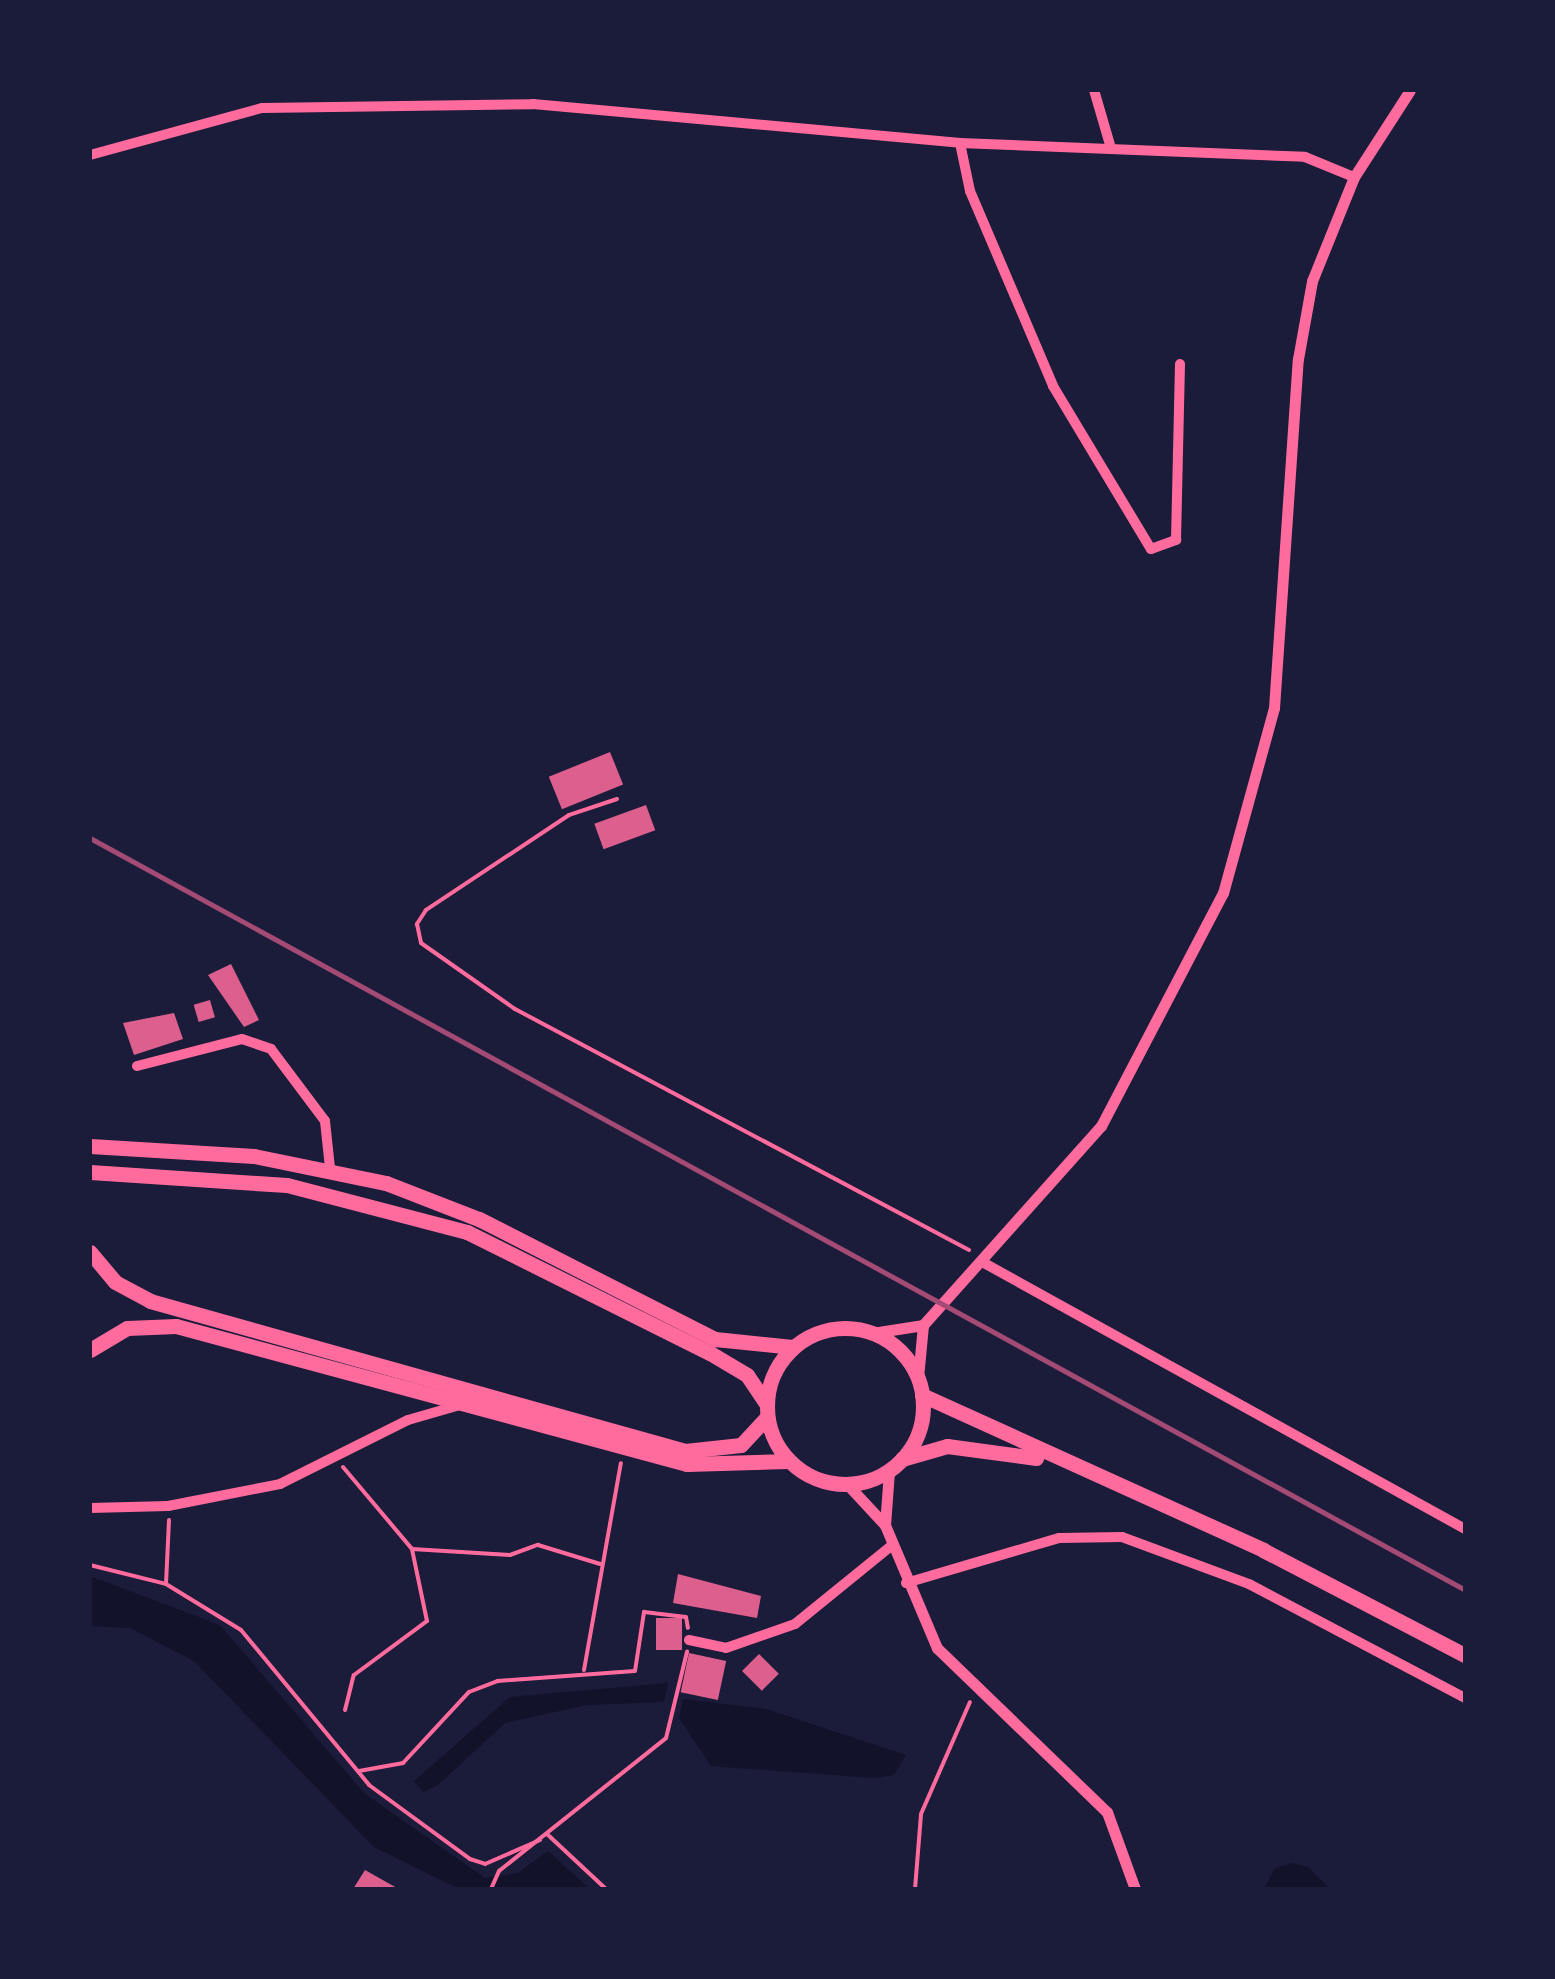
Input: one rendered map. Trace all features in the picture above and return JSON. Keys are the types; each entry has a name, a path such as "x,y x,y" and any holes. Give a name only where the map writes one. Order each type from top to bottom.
{"highway":[{"path":"90,1146 330,1168 478,1219 715,1338 793,1347 839,1328 872,1333 918,1378 922,1394 919,1429 902,1459 889,1471 847,1484 788,1461 702,1466 624,1448 176,1326 128,1328 90,1350"},
{"path":"90,1172 286,1185 467,1232 747,1375 788,1461"},
{"path":"90,1252 116,1282 150,1301 685,1451 741,1445 767,1410 793,1347"},
{"path":"922,1394 1054,1461 1263,1550 1465,1656"},
{"path":"902,1459 971,1446 1054,1461"}],"street":[{"path":"1094,90 1110,148"},
{"path":"872,1333 924,1325 984,1263 1101,1126 1199,950 1242,843 1280,663 1305,313 1354,177 1410,90"},
{"path":"90,156 230,115 317,103 533,104 960,143 1304,157 1354,177"},
{"path":"960,143 970,191 1053,386 1151,549 1176,540 1180,364"},
{"path":"137,1066 242,1039 271,1049 325,1122 330,1168"},
{"path":"984,1263 1465,1528"},
{"path":"918,1378 924,1325"},
{"path":"90,1508 168,1506 280,1484 462,1404"},
{"path":"889,1471 885,1525 906,1583 937,1648 974,1693 1088,1790 1124,1844 1135,1889"},
{"path":"847,1484 885,1525"},
{"path":"906,1583 1059,1538 1122,1536 1248,1584 1465,1698"},
{"path":"689,1640 726,1648 795,1624 891,1546"}],"path":[{"path":"617,799 569,815 426,910 416,924 421,943 515,1009 862,1188 984,1263"},
{"path":"584,1670 600,1564 624,1448"},
{"path":"334,1457 412,1549 427,1621 354,1675 345,1710"},
{"path":"166,1584 168,1506"},
{"path":"412,1549 510,1555 538,1545 600,1564"},
{"path":"90,1565 166,1584 241,1630 369,1785 480,1865 538,1842"},
{"path":"359,1772 403,1763 470,1692 584,1670 635,1671 644,1612 686,1617 689,1640 666,1738 538,1842 491,1889"},
{"path":"916,1889 922,1814 974,1693"},
{"path":"548,1834 606,1889"}],"shaded area":[{"path":"90,1576 220,1625 365,1794 485,1878 518,1873 548,1851 590,1889 459,1889 374,1847 194,1661 130,1628 90,1626"},
{"path":"668,1683 664,1702 587,1705 505,1723 438,1785 423,1792 414,1781 510,1697"},
{"path":"683,1699 766,1709 906,1755 894,1775 874,1778 711,1766 679,1718"},
{"path":"1292,1863 1308,1867 1330,1889 1264,1889 1275,1868"}],"building":[{"path":"610,752 623,784 562,809 549,777"},
{"path":"646,805 655,830 604,849 594,824"},
{"path":"231,964 259,1020 244,1027 208,975"},
{"path":"210,1000 215,1017 199,1022 194,1005"},
{"path":"174,1013 183,1039 134,1055 123,1023"},
{"path":"678,1574 761,1596 757,1618 673,1603"},
{"path":"656,1618 682,1618 682,1650 656,1650"},
{"path":"689,1653 726,1661 718,1700 681,1692"},
{"path":"759,1654 779,1674 762,1691 742,1671"},
{"path":"365,1870 397,1888 410,1889 353,1889"}],"railway":[{"path":"90,838 1465,1590"}]}
